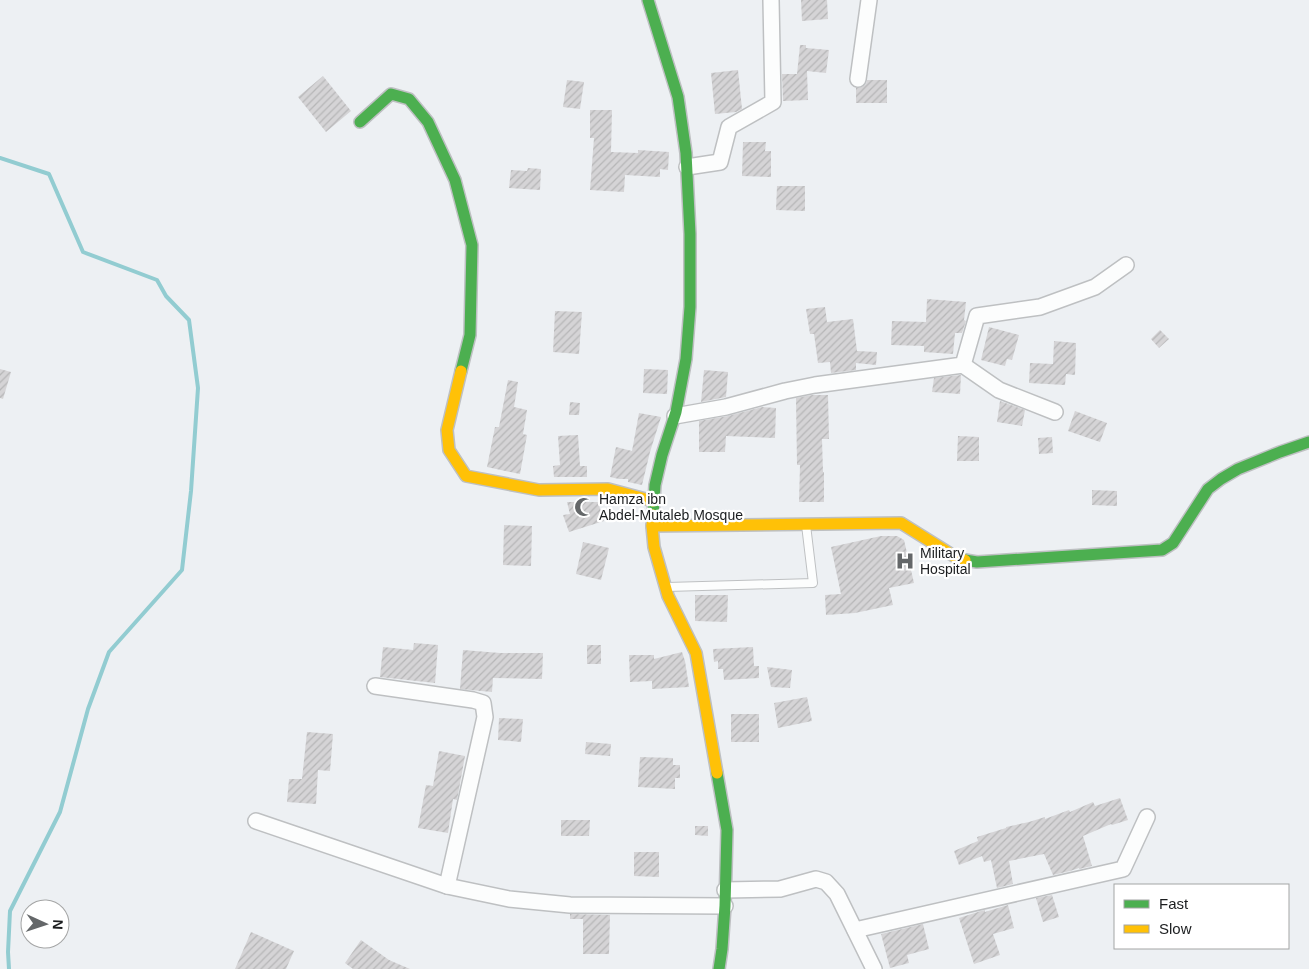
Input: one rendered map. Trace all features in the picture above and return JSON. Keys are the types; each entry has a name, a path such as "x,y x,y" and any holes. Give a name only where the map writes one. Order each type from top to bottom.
{"street":[{"path":"648,0 678,97 686,153 690,234 690,307 686,359 675,416 655,484 652,526 654,547 665,588 696,653 727,830 725,906 719,969"},
{"path":"687,167 720,162 729,127 773,102 770,0"},
{"path":"858,79 869,0"},
{"path":"360,122 391,94 409,99 428,122 455,180 472,245 470,335 447,430 449,450 466,476 539,490 608,489 653,501"},
{"path":"963,365 977,316 1040,307 1095,287 1126,265"},
{"path":"675,416 815,385 963,365 999,390 1056,412"},
{"path":"652,526 901,523 958,558 977,562 1162,550 1173,543 1208,490 1221,479 1238,469 1309,442"},
{"path":"375,686 483,703 486,717 447,886"},
{"path":"855,930 1123,869 1147,817"},
{"path":"256,821 447,886 509,899 570,905 725,906"},
{"path":"725,890 780,889 816,878 826,882 837,894 874,969"}],"lane":[{"path":"665,588 813,582 806,524"}],"building":[{"path":"801,0 827,0 828,19 802,21"},
{"path":"800,45 806,45 806,48 829,50 826,73 807,71 808,100 783,101 782,74 797,74"},
{"path":"738,70 742,109 736,112 715,114 711,73"},
{"path":"323,76 351,111 326,132 298,97"},
{"path":"567,80 584,82 580,109 563,107"},
{"path":"867,80 887,80 887,103 856,103 856,88 862,87 866,84"},
{"path":"590,110 612,110 611,152 638,153 638,150 669,152 668,170 660,169 660,177 625,175 624,192 590,190 594,138 590,138"},
{"path":"743,142 766,142 765,151 771,151 771,177 742,176"},
{"path":"528,168 541,169 540,190 509,188 511,170 527,171"},
{"path":"777,186 805,186 805,211 776,210"},
{"path":"927,299 966,302 964,320 966,321 962,333 955,333 953,354 924,352 924,346 891,345 892,321 926,322"},
{"path":"825,307 827,322 853,319 857,351 877,352 876,365 856,363 856,370 831,373 830,362 818,363 814,334 810,334 806,309"},
{"path":"555,311 582,312 579,354 553,352"},
{"path":"989,327 1019,335 1012,360 1007,359 1005,366 981,360"},
{"path":"1160,330 1169,339 1159,348 1151,339"},
{"path":"1054,341 1076,343 1075,375 1066,374 1065,385 1029,383 1030,363 1053,364"},
{"path":"0,369 11,372 3,399 0,398"},
{"path":"644,369 668,370 667,394 643,393"},
{"path":"704,370 728,372 726,397 701,402"},
{"path":"961,375 960,394 932,392 934,378"},
{"path":"508,380 518,382 514,407 527,410 523,434 527,435 520,474 487,467 495,427 499,427"},
{"path":"828,395 829,439 822,439 824,502 799,502 800,465 797,465 796,398"},
{"path":"1000,401 1025,410 1022,426 997,422"},
{"path":"570,402 580,403 579,415 569,415"},
{"path":"762,407 776,408 775,438 726,436 725,452 699,452 699,421"},
{"path":"1075,411 1107,423 1100,442 1068,431"},
{"path":"639,413 661,417 642,485 628,482 628,479 610,477 616,447 632,451"},
{"path":"578,435 580,466 587,466 587,477 554,477 553,466 560,465 558,436"},
{"path":"958,436 979,437 979,461 957,461"},
{"path":"1052,437 1053,453 1039,454 1038,438"},
{"path":"1092,490 1117,491 1117,506 1092,505"},
{"name":"Hamza ibn Abdel-Mutaleb Mosque","path":"567,502 598,502 604,521 569,532 563,515 570,514"},
{"path":"504,525 532,526 531,566 503,565"},
{"path":"881,536 897,536 904,540 914,583 889,588 893,605 855,613 826,615 825,595 841,594 831,547"},
{"path":"583,542 609,548 601,580 576,574"},
{"path":"695,595 728,595 727,622 695,621"},
{"path":"414,643 438,645 435,683 380,677 383,647 413,650"},
{"path":"587,645 601,645 601,664 587,664"},
{"path":"753,647 754,666 759,666 759,678 724,680 723,669 718,669 718,661 714,662 713,649"},
{"path":"463,650 500,653 543,653 542,679 493,678 492,692 460,689"},
{"path":"682,652 689,687 652,689 652,681 630,682 629,655 654,655 654,659"},
{"path":"767,667 792,670 790,688 771,687"},
{"path":"807,697 812,721 778,728 774,703"},
{"path":"731,714 759,714 759,742 731,742"},
{"path":"499,718 523,719 521,742 498,740"},
{"path":"307,732 333,734 330,771 318,770 316,804 287,802 289,779 302,779"},
{"path":"586,742 611,744 610,756 585,754"},
{"path":"439,751 465,756 457,800 453,799 448,833 418,828 426,785 433,786"},
{"path":"640,757 673,758 673,765 680,765 680,778 675,778 675,789 638,787"},
{"path":"1120,798 1128,820 1111,824 1083,836 1092,866 1053,875 1044,854 1009,861 1013,884 997,888 991,860 984,862 982,856 959,865 954,851 978,841 977,837 1006,827 1045,817 1045,819 1069,810 1070,812 1093,802 1095,806"},
{"path":"561,820 590,820 589,836 561,836"},
{"path":"695,826 708,826 708,836 695,835"},
{"path":"634,852 659,852 659,877 634,876"},
{"path":"1052,895 1059,917 1043,922 1036,898"},
{"path":"1008,905 1014,928 993,934 1000,955 974,964 959,918"},
{"path":"570,914 610,915 609,954 583,954 583,919 570,919"},
{"path":"923,924 929,949 907,955 909,963 890,968 881,934"},
{"path":"251,932 294,951 286,969 235,969"},
{"path":"361,940 389,960 410,969 353,969 345,963"}],"waterway":[{"path":"0,158 49,174 83,252 157,280 166,296 189,320 198,388 191,491 182,570 109,652 88,709 60,812 10,911 9,969"}],"traffic: fast":[{"path":"648,0 678,97 686,153 690,234 690,307 686,359 676,412 662,455 655,485 653,515"},
{"path":"360,122 391,94 409,99 428,122 455,180 472,245 470,335 461,371"},
{"path":"965,560 977,562 1162,550 1173,543 1208,489 1221,479 1238,469 1309,442"},
{"path":"717,773 727,830 725,906 719,969"}],"traffic: slow":[{"path":"461,371 447,430 449,450 466,476 539,490 608,489 653,501"},
{"path":"653,515 654,547 668,596 696,653 717,773"},
{"path":"652,526 901,523 957,558 965,560"}],"place":[{"name":"Hamza ibn Abdel-Mutaleb Mosque","path":"584,507"},
{"name":"Military Hospital","path":"905,561"}]}
